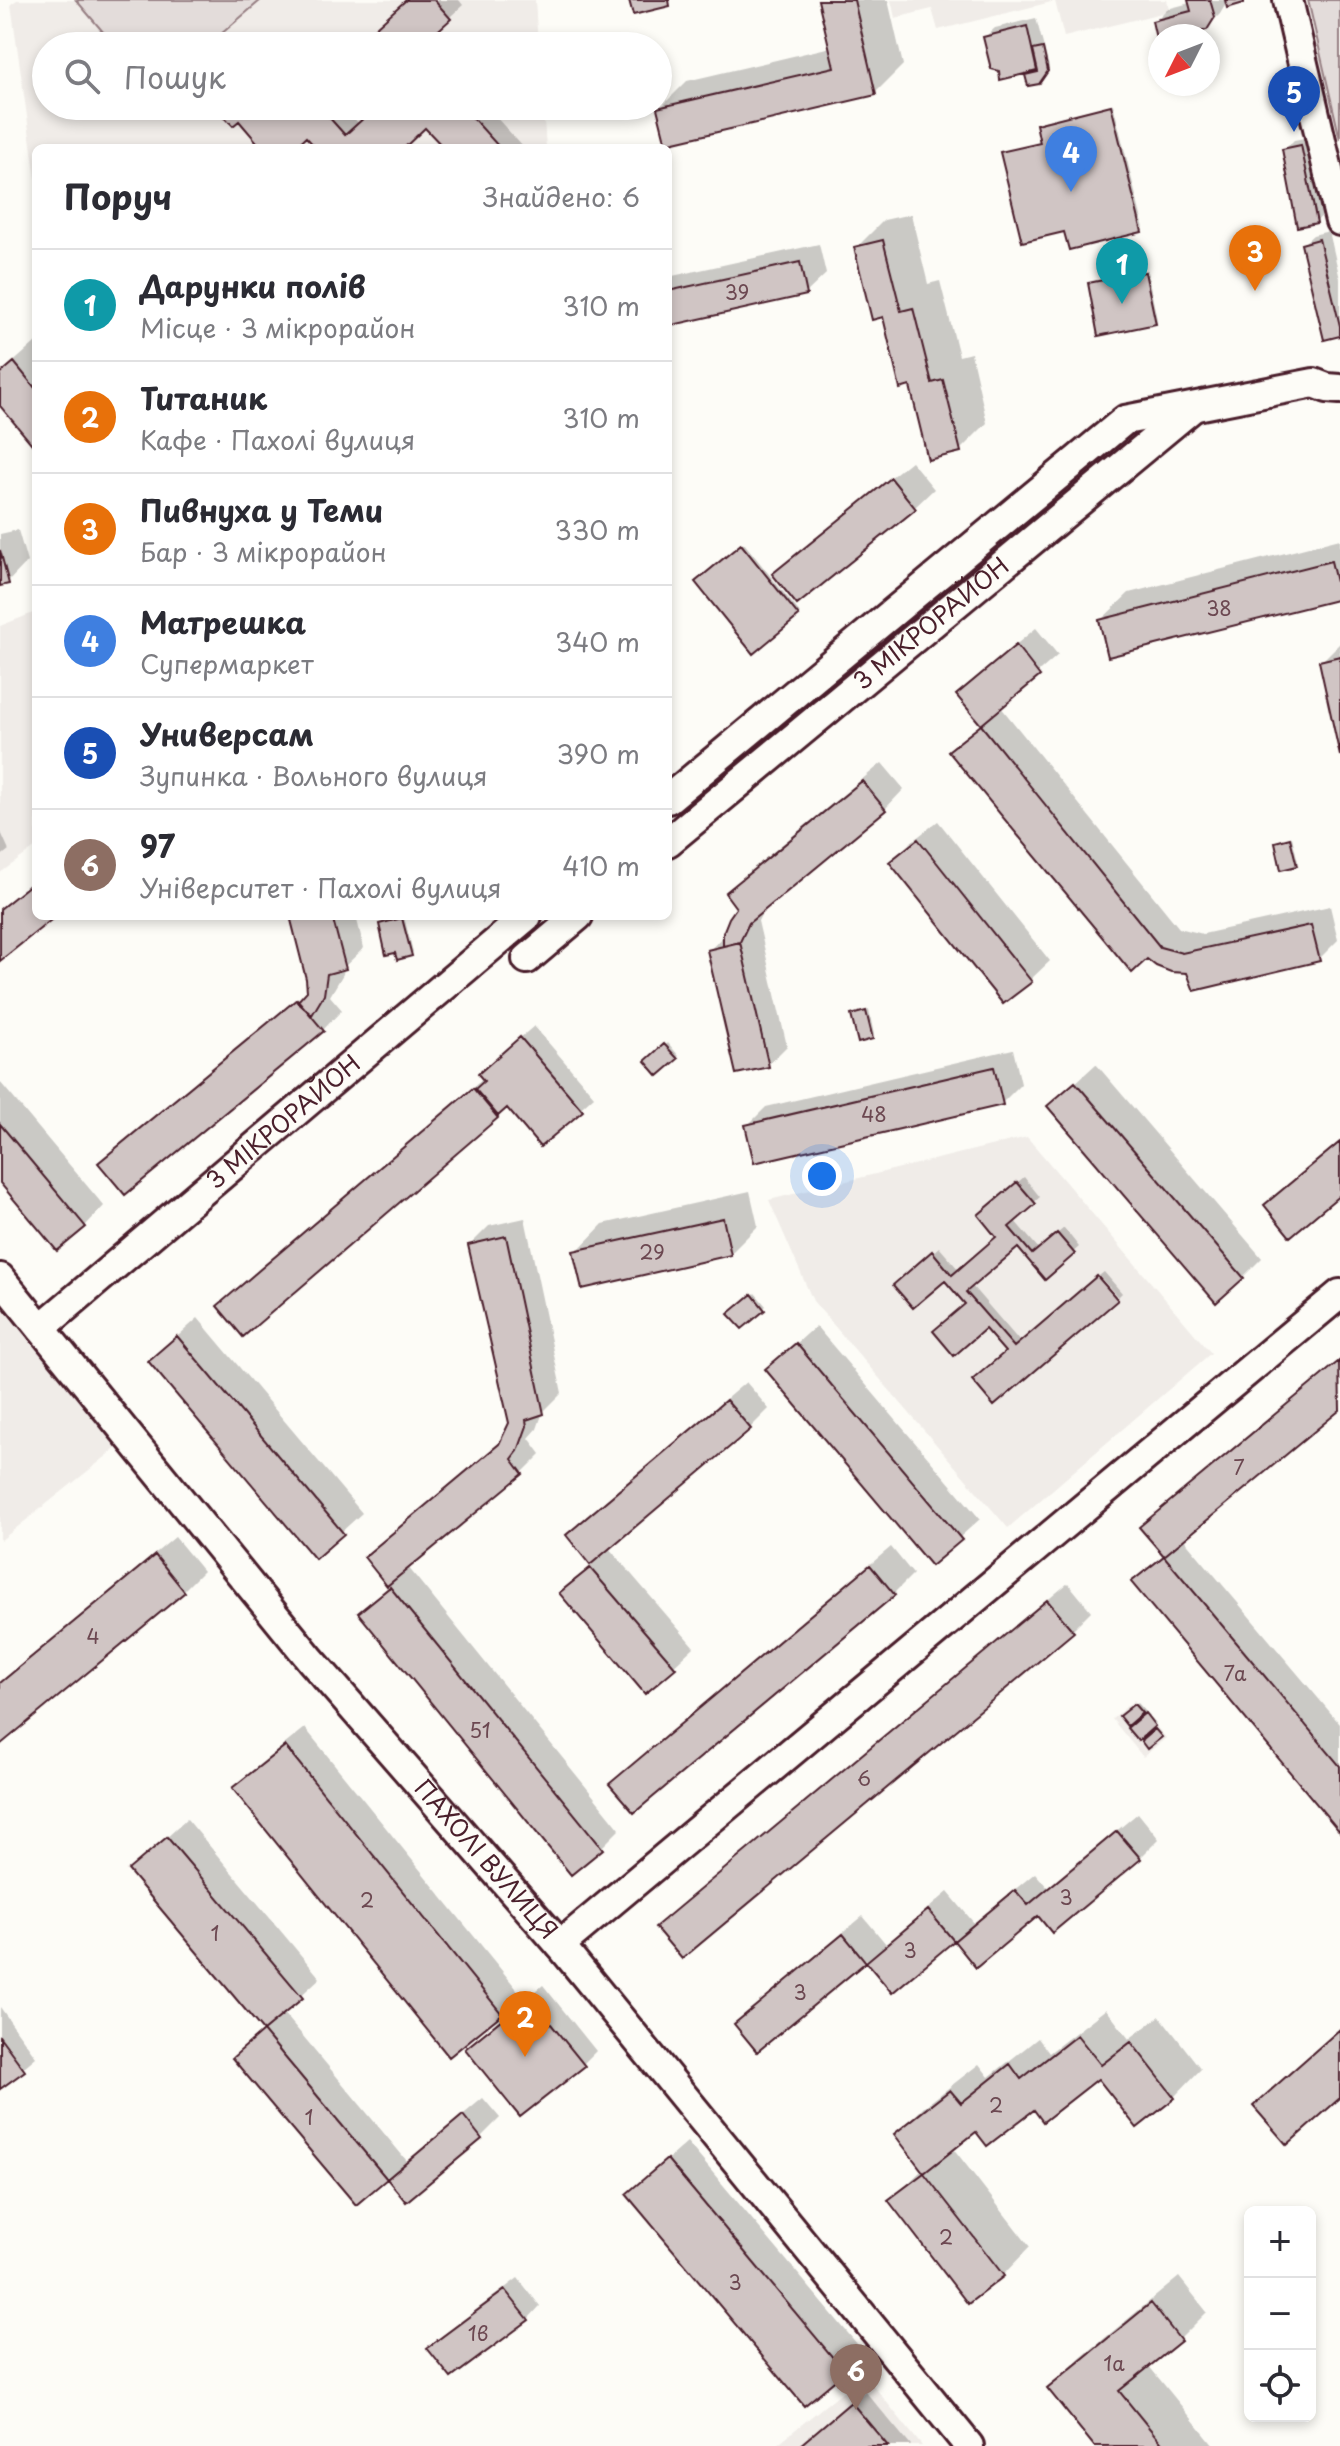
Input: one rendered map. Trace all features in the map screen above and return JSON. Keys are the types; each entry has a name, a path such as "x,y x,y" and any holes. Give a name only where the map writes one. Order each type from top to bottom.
{"street":[{"path":"1288,0 1340,221"},
{"name":"3 МІКРОРАЙОН","path":"672,796 1125,420 1314,383 1340,389"},
{"name":"3 МІКРОРАЙОН","path":"672,839 1195,406"},
{"name":"3 МІКРОРАЙОН","path":"41,1328 522,920"},
{"path":"527,959 573,920"},
{"name":"ПАХОЛІ ВУЛИЦЯ","path":"0,1278 311,1660 560,1945 969,2446"},
{"path":"560,1945 1340,1294"}],"shaded area":[{"path":"17,0 535,0 537,32 32,32 32,120 544,120 546,144 32,144 32,151 11,4"},
{"path":"76,0 261,0 223,32 103,32"},
{"path":"891,0 1167,0 1170,11 1064,37 1055,1 938,30 932,9 895,18"},
{"path":"1308,0 1340,0 1340,139"},
{"path":"32,613 32,850 0,873 0,626"},
{"path":"1027,1137 1211,1353 1008,1528 813,1301 769,1200"},
{"path":"0,1306 118,1447 0,1541"},
{"path":"1134,1700 1166,1738 1143,1757 1112,1719"},
{"path":"864,2374 922,2446 775,2446"}],"building":[{"path":"406,0 434,0 451,19 437,32 371,32"},
{"path":"629,0 669,0 670,6 633,15"},
{"path":"818,0 854,0 876,95 666,144 660,120 672,120 672,105 834,67"},
{"path":"1188,0 1210,0 1215,17 1211,24 1153,24 1152,21 1191,11"},
{"path":"1225,0 1244,0 1244,3 1227,8"},
{"path":"1027,26 1037,71 1000,80 999,71 991,69 983,37"},
{"path":"1043,48 1048,71 1039,84 1028,86 1025,75 1038,72 1033,50"},
{"path":"1111,105 1142,232 1069,250 1064,232 1022,242 1000,152 1040,143 1036,124"},
{"path":"227,120 332,120 345,135 362,120 475,120 496,144 440,144 425,128 408,144 312,144 306,137 298,144 259,144 239,121 233,126"},
{"path":"1301,145 1317,223 1297,227 1282,149"},
{"path":"1319,239 1340,326 1340,336 1324,340 1301,244"},
{"path":"883,240 901,311 913,308 932,383 943,380 961,452 928,460 910,386 900,389 883,317 872,320 854,247"},
{"path":"800,262 807,295 672,325 672,290"},
{"path":"1145,272 1156,324 1098,336 1088,283"},
{"path":"14,362 32,384 32,444 0,406 0,374"},
{"path":"891,478 916,509 797,605 772,574"},
{"path":"741,544 799,616 753,654 695,582"},
{"path":"0,550 9,584 0,586"},
{"path":"1331,561 1340,599 1108,657 1099,620"},
{"path":"1016,645 1040,676 981,725 956,695"},
{"path":"1340,656 1340,756 1319,661"},
{"path":"981,725 1160,947 1182,953 1311,925 1320,961 1194,991 1187,973 1171,972 1147,959 1132,973 948,751"},
{"path":"862,781 886,810 749,923 740,942 723,946 723,933 736,908 725,893"},
{"path":"1290,838 1297,866 1281,870 1275,842"},
{"path":"918,839 1032,982 1003,1004 889,862"},
{"path":"32,883 32,920 51,920 0,961 0,909"},
{"path":"291,920 333,920 346,969 327,974 324,995 312,1015 297,1002 307,991"},
{"path":"403,920 412,956 397,960 395,953 386,955 379,924"},
{"path":"740,942 769,1067 736,1074 707,950"},
{"path":"297,999 324,1031 125,1195 98,1163"},
{"path":"866,1011 873,1039 858,1043 851,1015"},
{"path":"520,1037 583,1111 540,1147 507,1108 498,1116 475,1089 484,1081 478,1074"},
{"path":"664,1044 678,1059 658,1076 645,1061"},
{"path":"994,1067 1003,1105 754,1163 745,1125"},
{"path":"1075,1082 1244,1278 1216,1303 1047,1106"},
{"path":"473,1088 498,1118 243,1337 217,1306"},
{"path":"0,1124 86,1227 57,1251 0,1183"},
{"path":"1340,1142 1340,1195 1290,1237 1264,1205"},
{"path":"1017,1182 1036,1204 1009,1227 1032,1254 1057,1233 1075,1254 1045,1280 1018,1248 966,1292 1014,1347 1097,1276 1118,1300 994,1406 972,1380 1005,1352 985,1329 954,1356 933,1331 965,1304 945,1281 913,1308 893,1285 932,1251 952,1275 996,1237 978,1215"},
{"path":"723,1218 731,1255 582,1289 573,1251"},
{"path":"506,1236 544,1414 526,1420 527,1426 512,1459 523,1474 387,1586 364,1557 499,1444 509,1423 468,1245"},
{"path":"752,1294 765,1310 742,1329 728,1314"},
{"path":"177,1336 344,1534 315,1559 148,1361"},
{"path":"796,1343 962,1540 931,1566 765,1369"},
{"path":"1339,1361 1340,1410 1164,1556 1139,1527"},
{"path":"726,1400 751,1429 590,1565 566,1535"},
{"path":"155,1555 185,1592 0,1745 0,1683"},
{"path":"1164,1556 1340,1766 1340,1832 1131,1582"},
{"path":"870,1565 895,1595 634,1813 609,1784"},
{"path":"590,1568 676,1668 645,1694 559,1593"},
{"path":"390,1587 603,1849 571,1875 358,1613"},
{"path":"1047,1600 1074,1632 682,1959 655,1927"},
{"path":"1134,1704 1142,1713 1127,1726 1119,1716"},
{"path":"1145,1713 1155,1726 1138,1741 1127,1728"},
{"path":"1155,1729 1162,1737 1147,1749 1141,1741"},
{"path":"285,1746 502,2014 449,2057 232,1788"},
{"path":"1117,1831 1141,1859 1052,1933 1038,1916 976,1968 954,1941 1015,1890 1028,1905"},
{"path":"167,1837 303,1998 263,2031 128,1870"},
{"path":"928,1910 954,1941 892,1993 866,1962"},
{"path":"843,1934 866,1962 757,2052 734,2024"},
{"path":"529,1997 585,2066 520,2117 465,2049"},
{"path":"1340,2029 1340,2098 1287,2145 1253,2106"},
{"path":"263,2031 387,2179 356,2205 232,2058"},
{"path":"1077,2035 1101,2065 1131,2042 1175,2098 1137,2128 1098,2079 1043,2122 1034,2110 987,2146 976,2132 924,2173 894,2134 950,2090 961,2103 1010,2064 1021,2079"},
{"path":"0,2037 25,2071 0,2089"},
{"path":"463,2115 482,2139 406,2202 387,2179"},
{"path":"667,2159 845,2372 804,2406 626,2194"},
{"path":"924,2173 1004,2276 968,2304 888,2200"},
{"path":"505,2290 529,2320 451,2378 427,2348"},
{"path":"1151,2303 1181,2341 1119,2391 1164,2446 1094,2446 1047,2388"},
{"path":"851,2402 888,2446 799,2446"}],"place":[{"name":"Универсам","path":"1294,132"},
{"name":"Матрешка","path":"1071,192"},
{"name":"Пивнуха у Теми","path":"1255,291"},
{"name":"Дарунки полів","path":"1122,304"},
{"name":"Титаник","path":"525,2057"},
{"name":"97","path":"856,2410"}]}
